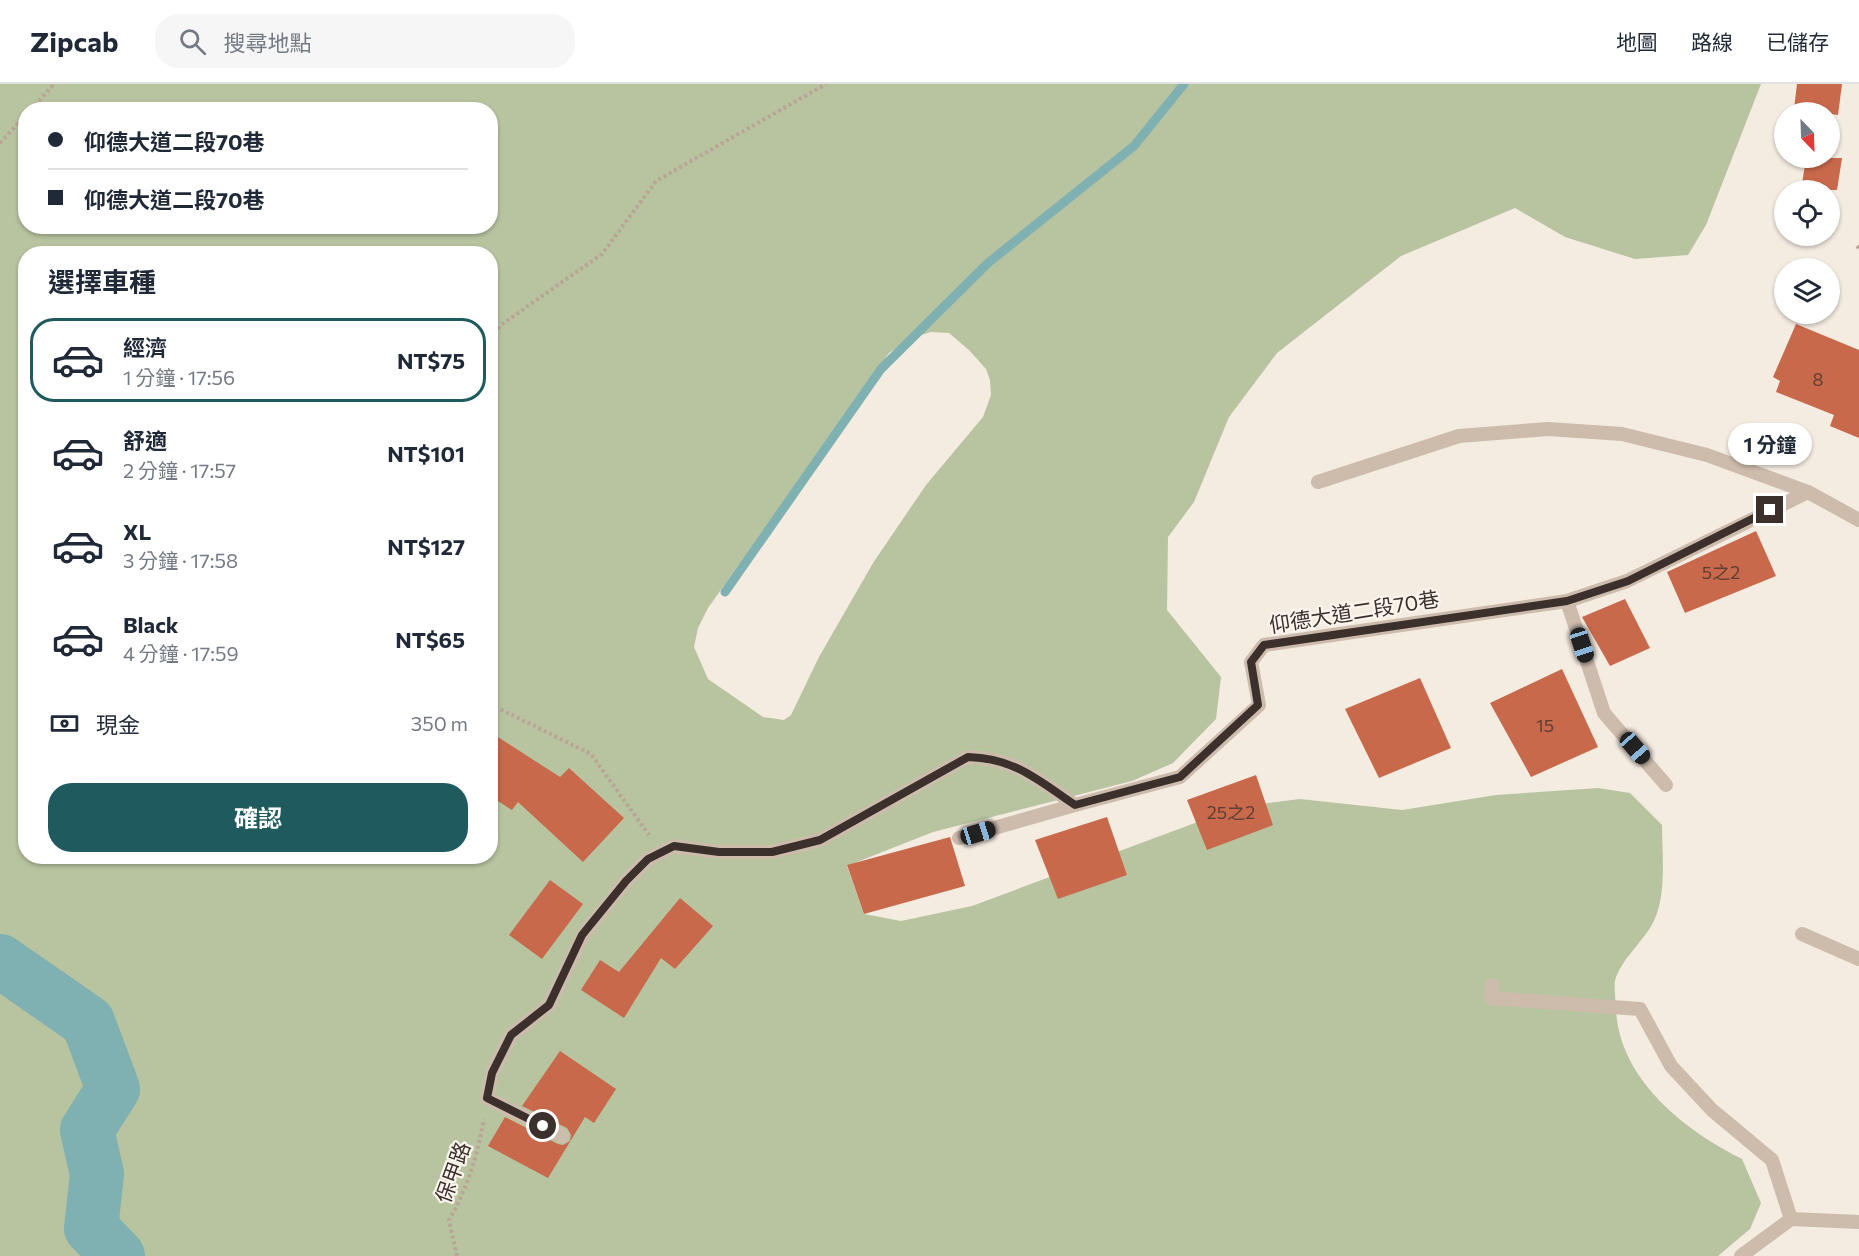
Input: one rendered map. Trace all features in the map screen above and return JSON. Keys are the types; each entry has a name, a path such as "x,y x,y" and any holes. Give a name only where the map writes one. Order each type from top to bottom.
{"lane":[{"path":"1318,482 1459,436 1548,429 1633,437 1707,455 1808,492 1859,520"},
{"name":"仰德大道二段70巷","path":"1075,805 1180,777 1258,705 1251,662 1264,645 1567,601 1628,581 1808,492"},
{"path":"1567,601 1604,713 1666,784"},
{"path":"562,1136 487,1098 492,1073 511,1035 549,1005 582,935 626,881 648,859 674,846 719,852 772,852 820,840 968,757 994,758 1026,771 1075,805"},
{"path":"959,838 1075,805"},
{"path":"1802,933 1859,959"},
{"path":"1492,985 1491,998 1640,1010 1671,1066 1712,1110 1772,1160 1791,1219"},
{"path":"1741,1256 1791,1219 1859,1222"}],"path":[{"path":"38,102 54,84"},
{"path":"498,329 602,254 656,181 826,84"},
{"path":"0,142 18,123"},
{"path":"498,708 591,754 661,851"},
{"name":"保甲路","path":"457,1256 449,1220 462,1197 477,1158 487,1098"}],"green space":[{"path":"0,84 1761,84 1706,225 1688,255 1635,259 1565,237 1515,208 1401,256 1277,353 1229,417 1194,502 1168,537 1167,610 1221,677 1216,719 1173,763 1132,781 933,832 847,866 864,914 901,921 972,906 1238,807 1300,799 1402,810 1496,795 1598,788 1630,793 1662,825 1663,878 1656,917 1616,977 1616,1009 1620,1034 1629,1058 1642,1080 1658,1099 1698,1133 1742,1159 1761,1203 1750,1229 1718,1256 0,1256","holes":["931,332 949,333 986,369 990,380 991,395 983,417 926,485 873,563 819,657 791,715 784,720 763,717 708,679 694,647 698,628 708,608 889,353 911,338"]}],"building":[{"path":"1797,84 1842,84 1840,102 1795,102"},
{"path":"1840,158 1842,158 1839,180 1803,180 1804,168 1840,168"},
{"path":"1796,324 1859,350 1859,438 1830,426 1834,415 1776,392 1780,381 1773,377"},
{"path":"1756,531 1776,576 1685,613 1667,572"},
{"path":"1625,599 1650,648 1610,666 1582,617"},
{"path":"1562,669 1598,747 1531,777 1490,703"},
{"path":"1420,678 1451,748 1379,778 1345,709"},
{"path":"498,737 560,777 569,768 624,818 583,862 518,802 512,810 498,801"},
{"path":"1256,775 1273,825 1207,850 1187,800"},
{"path":"1107,817 1127,875 1058,899 1035,840"},
{"path":"950,837 965,886 864,914 847,865"},
{"path":"550,880 583,904 542,959 509,935"},
{"path":"680,898 713,926 675,969 661,958 624,1018 581,990 600,960 619,972"},
{"path":"560,1051 616,1089 594,1123 585,1117 548,1178 488,1146 505,1117 558,1144 563,1145 570,1141 571,1135 567,1128 522,1106"}],"waterway":[{"path":"725,592 881,369 988,263 1134,146 1184,84"},
{"path":"0,961 88,1022 113,1089 87,1130 97,1174 91,1228 118,1256"}],"route":[{"path":"543,1126 487,1098 492,1073 511,1035 549,1005 582,935 626,881 648,859 661,851 674,846 719,852 772,852 820,840 968,757 994,758 1026,771 1075,805 1142,789 1180,777 1258,705 1251,662 1264,645 1567,601 1628,581 1770,510"}]}
